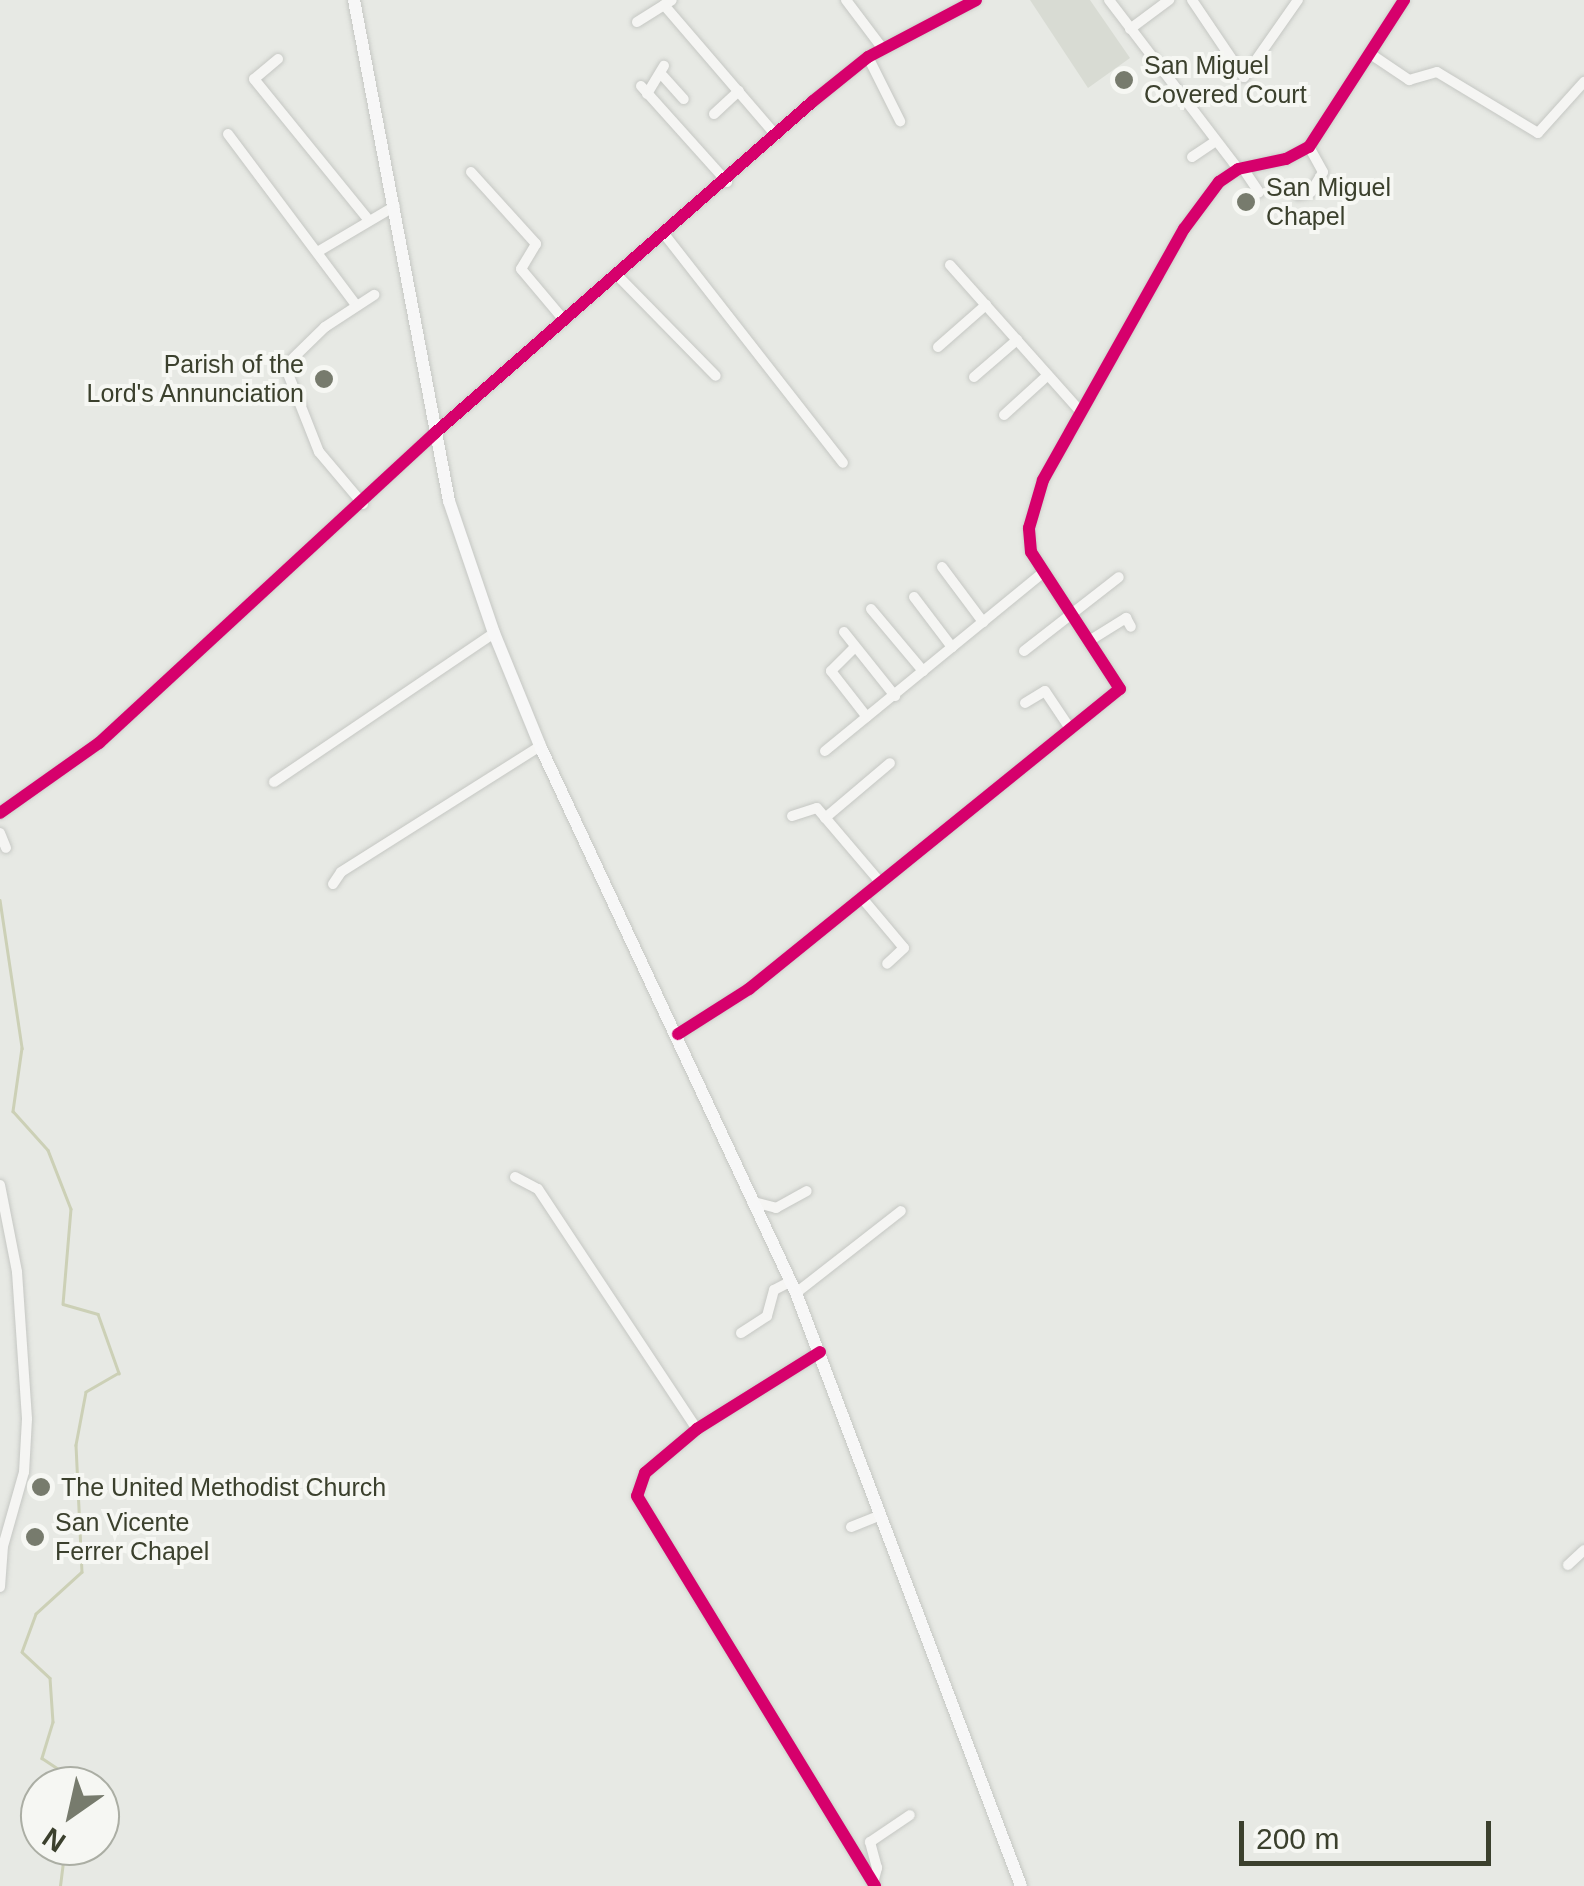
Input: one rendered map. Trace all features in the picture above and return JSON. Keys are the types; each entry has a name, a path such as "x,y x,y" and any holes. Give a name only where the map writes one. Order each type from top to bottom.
{"main road":[{"path":"354,0 450,501 494,633 540,746 678,1034 820,1352 1021,1886"}],"street":[{"path":"846,0 883,49"},
{"path":"0,814 99,744 363,504 435,433 868,57 976,0"},
{"path":"1109,0 1259,192"},
{"path":"1130,29 1169,0"},
{"path":"1192,0 1244,77 1298,0"},
{"path":"678,1034 750,989 1120,688 1041,574 1029,528 1043,480 1184,229 1219,182 1241,170 1309,147 1404,0"},
{"path":"636,22 668,2 776,135"},
{"path":"1372,55 1409,80 1437,72 1538,133 1584,82"},
{"path":"868,57 900,121"},
{"path":"278,59 254,79 367,218"},
{"path":"684,99 663,71 644,90 727,182"},
{"path":"714,114 738,91"},
{"path":"228,134 356,304"},
{"path":"1192,157 1216,141"},
{"path":"1298,194 1311,192 1323,172 1309,147"},
{"path":"472,172 536,244 521,269 564,320"},
{"path":"319,251 367,218 395,206"},
{"path":"665,235 843,463"},
{"path":"950,266 1081,412"},
{"path":"617,274 716,376"},
{"path":"363,504 319,452 285,366 356,304 374,295"},
{"path":"938,347 986,305"},
{"path":"974,377 1017,340"},
{"path":"1004,415 1048,375"},
{"path":"942,567 983,622"},
{"path":"825,751 1041,574"},
{"path":"1024,651 1119,577"},
{"path":"914,597 952,648"},
{"path":"871,609 923,672"},
{"path":"1089,641 1126,618 1130,627"},
{"path":"844,632 895,696"},
{"path":"274,782 494,633"},
{"path":"856,647 830,671 867,718"},
{"path":"1025,703 1045,691 1069,726"},
{"path":"332,884 340,872 540,746"},
{"path":"824,818 890,763"},
{"path":"792,816 817,808 880,882"},
{"path":"0,833 6,848"},
{"path":"862,898 904,948 887,964"},
{"path":"515,1178 538,1188 697,1429"},
{"path":"0,1184 16,1272 28,1419 24,1472 3,1546 0,1586"},
{"path":"754,1202 776,1208 807,1190"},
{"path":"741,1333 764,1319 774,1290 793,1288 901,1212"},
{"path":"820,1352 697,1429 645,1473 638,1496 874,1884"},
{"path":"850,1527 881,1515"},
{"path":"1568,1565 1584,1550"},
{"path":"874,1884 870,1842 910,1814"}],"shaded area":[{"path":"1030,0 1090,0 1130,58 1088,88"}],"waterway":[{"path":"0,900 22,1048 13,1111 48,1150 71,1209 63,1304 98,1314 119,1373 86,1392 76,1445 82,1572 36,1614 22,1652 50,1678 53,1722 42,1758 54,1766"},
{"path":"60,1886 62,1866"}],"cycle path":[{"path":"0,813 99,743 435,433 812,102 868,57 976,0"},
{"path":"678,1034 749,989 1120,689 1031,552 1029,528 1043,480 1184,229 1219,182 1238,169 1286,159 1309,147 1404,0"},
{"path":"820,1352 697,1429 645,1473 637,1496 875,1886"}],"place":[{"name":"San Miguel Covered Court","path":"1124,80"},
{"name":"San Miguel Chapel","path":"1246,202"},
{"name":"Parish of the Lord's Annunciation","path":"324,379"},
{"name":"The United Methodist Church","path":"41,1487"},
{"name":"San Vicente Ferrer Chapel","path":"35,1537"}]}
